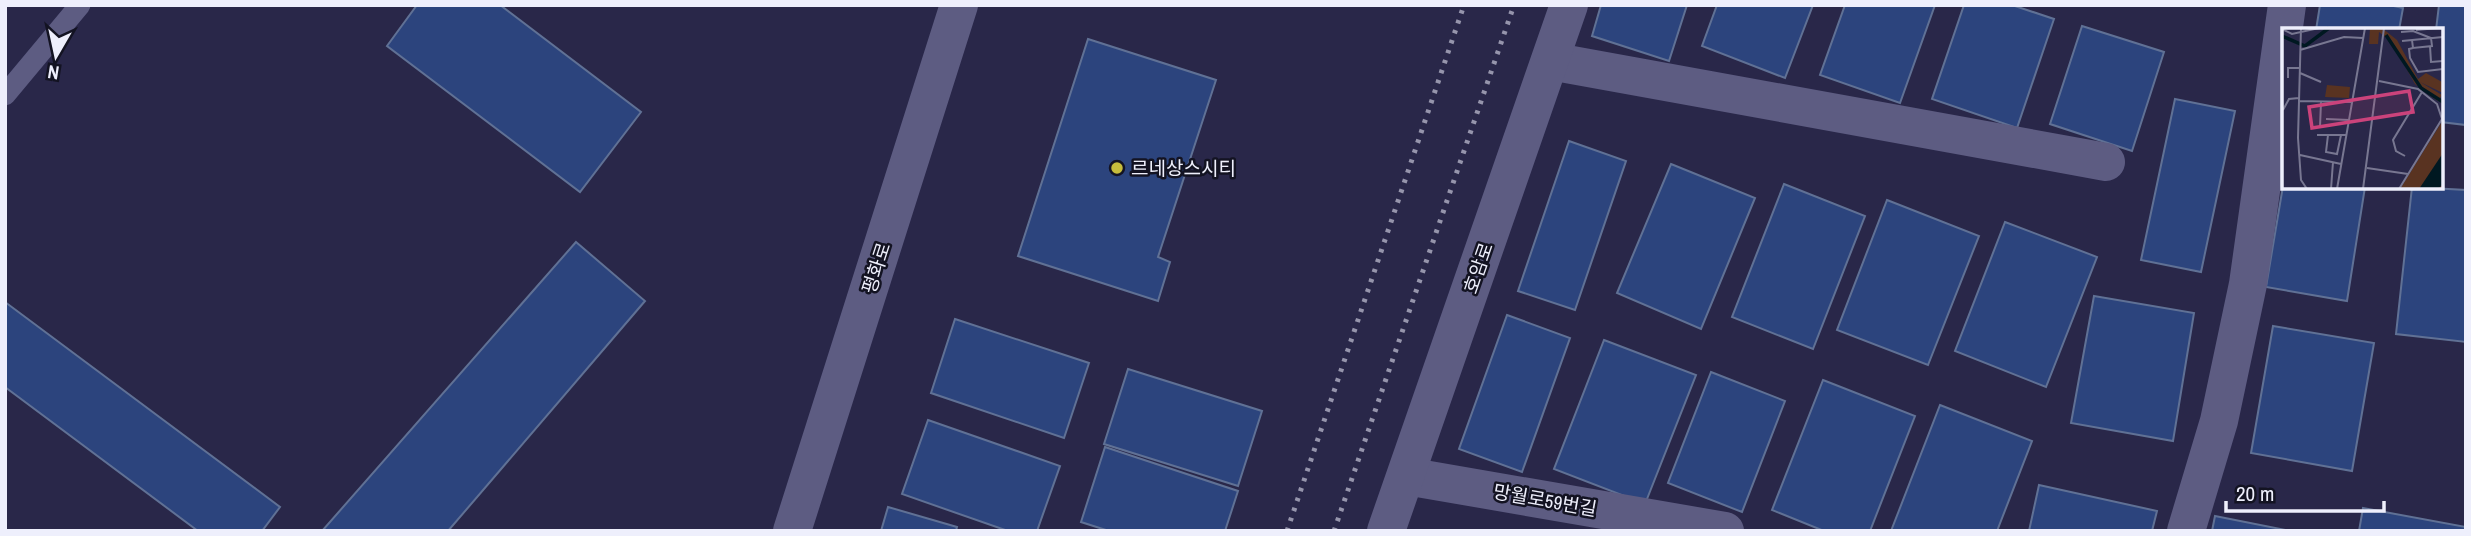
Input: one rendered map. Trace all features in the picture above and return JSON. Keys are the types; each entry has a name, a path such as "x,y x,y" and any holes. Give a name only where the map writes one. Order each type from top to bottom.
{"street":[{"name":"평화로","path":"792,531 959,5"},
{"name":"호암로","path":"1386,531 1569,5"},
{"path":"2284,28 2287,5"},
{"path":"2186,531 2219,421 2248,284 2282,41"},
{"path":"1550,61 2106,162"},
{"name":"망월로59번길","path":"1406,476 1725,531"}],"lane":[{"path":"5,95 80,5"}],"building":[{"path":"417,5 500,5 641,112 580,192 387,46"},
{"path":"1601,5 1687,5 1669,61 1592,36"},
{"path":"1717,5 1813,5 1785,78 1702,46"},
{"path":"1845,5 1935,5 1900,103 1820,75"},
{"path":"1964,5 2012,5 2054,19 2017,128 1932,99"},
{"path":"2320,5 2389,5 2403,8 2399,28 2316,28"},
{"path":"2439,5 2466,5 2466,125 2443,122 2443,28 2436,28"},
{"path":"2082,26 2164,52 2132,151 2050,124"},
{"name":"르네상스시티","path":"1088,39 1216,80 1158,257 1170,262 1158,301 1018,256"},
{"path":"2175,99 2235,111 2201,272 2141,260"},
{"path":"1569,141 1626,161 1575,310 1518,291"},
{"path":"1671,164 1755,198 1701,329 1617,293"},
{"path":"1784,184 1865,216 1813,349 1732,317"},
{"path":"2282,189 2365,189 2347,301 2266,287"},
{"path":"2412,189 2466,190 2466,342 2396,334"},
{"path":"1887,200 1979,236 1928,365 1837,330"},
{"path":"2005,222 2097,257 2046,387 1955,351"},
{"path":"576,242 645,301 448,531 322,531"},
{"path":"2094,296 2194,313 2173,441 2071,423"},
{"path":"5,302 280,507 262,531 198,531 5,387"},
{"path":"1507,315 1570,338 1522,472 1459,449"},
{"path":"955,319 1089,363 1064,438 931,393"},
{"path":"2273,326 2374,343 2352,471 2251,453"},
{"path":"1604,340 1696,375 1645,504 1554,469"},
{"path":"1128,369 1262,411 1238,486 1104,444"},
{"path":"1711,372 1785,401 1742,512 1668,483"},
{"path":"1823,380 1915,416 1870,531 1824,531 1772,510"},
{"path":"1940,405 2032,441 1997,531 1891,531"},
{"path":"928,420 1060,466 1037,531 1008,531 902,494"},
{"path":"1105,447 1238,491 1225,531 1109,531 1081,522"},
{"path":"2039,485 2157,511 2152,531 2029,531"},
{"path":"888,507 957,527 956,531 881,531"},
{"path":"2363,508 2466,527 2466,531 2359,531"},
{"path":"2215,516 2291,531 2212,531"}],"railway":[{"path":"1287,531 1464,5"},
{"path":"1334,531 1514,5"}],"place":[{"name":"르네상스시티","path":"1117,168"}]}
